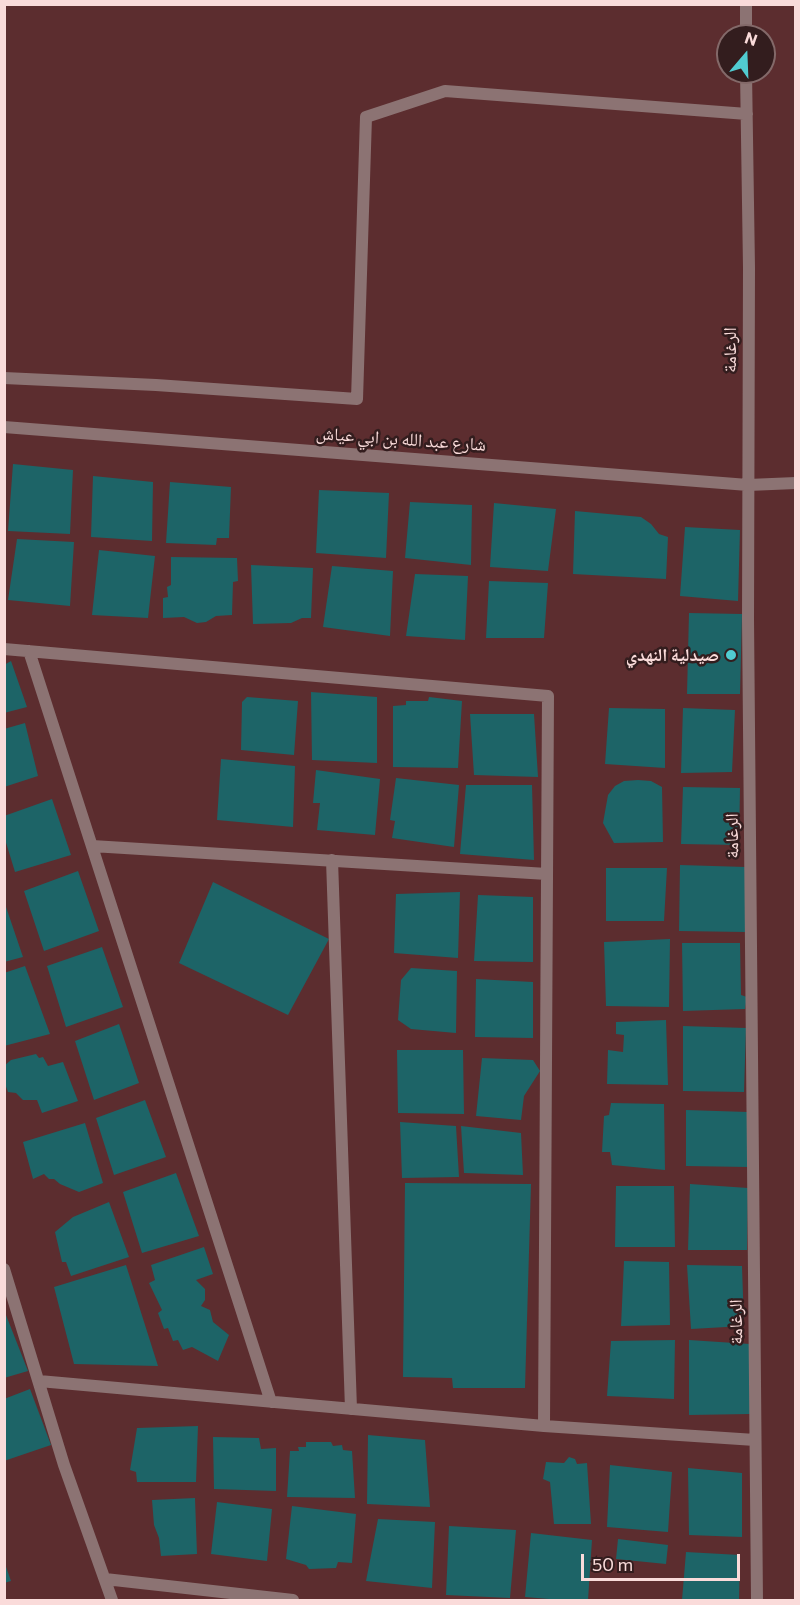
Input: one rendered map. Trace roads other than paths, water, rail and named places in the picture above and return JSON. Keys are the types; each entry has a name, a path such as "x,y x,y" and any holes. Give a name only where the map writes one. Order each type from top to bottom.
{"street":[{"path":"746,4 746,24"},
{"name":"الرغامة","path":"746,84 757,1600"},
{"path":"4,378 156,385 357,399 366,117 444,91 747,114"},
{"name":"شارع عبد الله بن ابي عياش","path":"4,427 748,484 795,483"},
{"path":"4,649 548,696 544,1426"},
{"path":"29,651 271,1402"},
{"path":"92,846 547,874"},
{"path":"332,860 351,1409"},
{"path":"4,1269 64,1465 112,1600"},
{"path":"39,1382 544,1426 755,1440"},
{"path":"105,1579 293,1600"}],"place":[{"name":"صيدلية النهدي","path":"731,655"}]}
